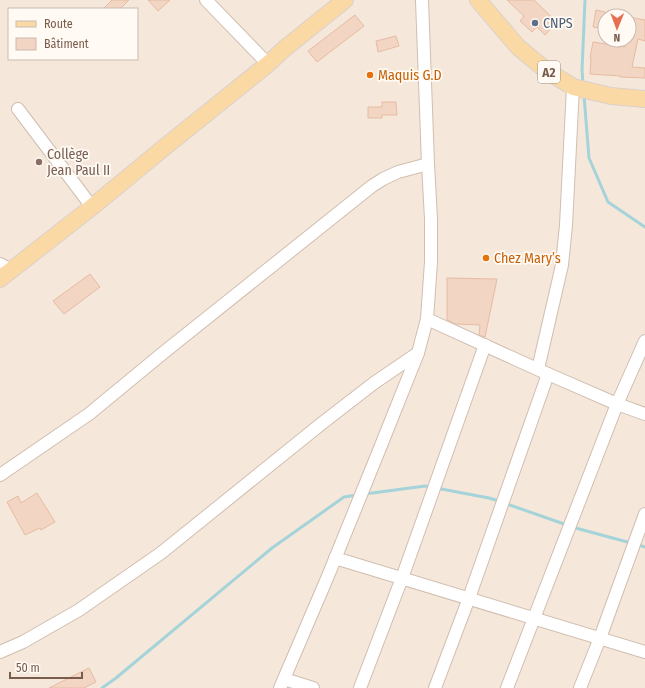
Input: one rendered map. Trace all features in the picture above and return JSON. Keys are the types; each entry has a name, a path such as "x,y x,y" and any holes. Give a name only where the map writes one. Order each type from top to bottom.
{"main road":[{"path":"4,271 92,207 345,0"},
{"name":"A2","path":"478,0 518,47 547,71 573,87 611,96 645,98"}],"street":[{"path":"206,0 268,64"},
{"path":"313,688 282,684 381,446 418,352 427,319 431,262 431,219 422,0"},
{"path":"435,688 469,598 543,371 562,265 566,225 573,87"},
{"path":"18,109 92,207"},
{"path":"0,475 89,414 163,352 372,186 398,172 428,164"},
{"path":"427,319 644,416"},
{"path":"507,688 617,404 645,341"},
{"path":"360,688 402,578 485,345"},
{"path":"0,652 23,642 79,610 161,553 321,424 374,383 418,352"},
{"path":"580,688 600,638 645,514"},
{"path":"335,558 645,652"}],"shaded area":[{"path":"0,0 645,0 645,688 0,688"}],"building":[{"path":"112,0 129,0 121,8 104,8"},
{"path":"148,0 170,0 158,11"},
{"path":"507,0 534,0 557,22 545,35 537,27 532,32 520,21 524,16"},
{"path":"596,10 597,28 593,27"},
{"path":"355,15 364,26 317,62 308,51"},
{"path":"637,18 645,20 645,41 638,39 637,44"},
{"path":"396,36 399,46 378,52 376,41"},
{"path":"593,42 597,43 597,48 636,48 632,67 645,68 645,78 590,74 590,58"},
{"path":"382,102 396,102 397,115 382,115 382,118 368,118 368,107 382,107"},
{"path":"90,274 100,287 64,314 53,301"},
{"path":"447,278 497,279 485,337 479,335 480,325 456,324 447,320"},
{"path":"37,493 55,522 41,530 40,528 25,535 7,502 18,496 21,503"},
{"path":"89,668 96,682 84,688 49,688"}],"waterway":[{"path":"583,84 582,70 585,0"},
{"path":"584,96 589,158 608,202 645,227"},
{"path":"365,494 425,486 431,487"},
{"path":"436,488 499,501"},
{"path":"102,688 272,548 344,497 357,495"},
{"path":"504,503 567,525"},
{"path":"572,527 631,543"},
{"path":"636,544 645,547"}],"place":[{"name":"CNPS","path":"535,23"},
{"name":"Maquis G.D","path":"370,75"},
{"name":"Collège Jean Paul II","path":"39,162"},
{"name":"Chez Mary’s","path":"486,258"}]}
